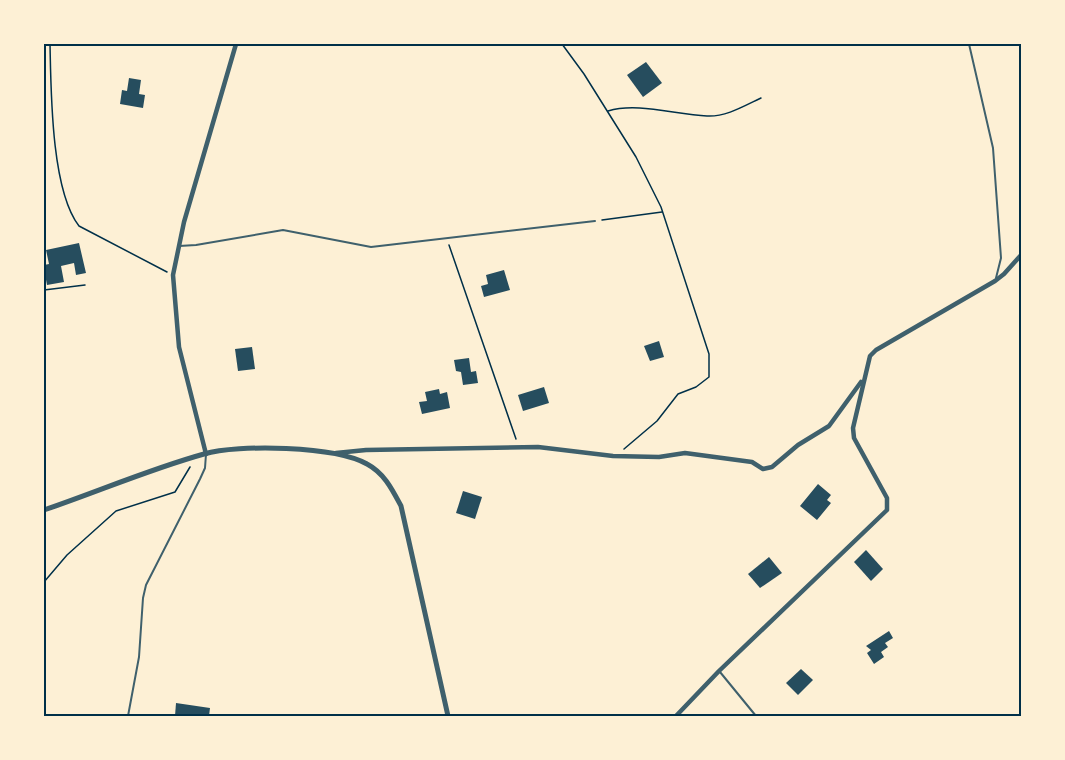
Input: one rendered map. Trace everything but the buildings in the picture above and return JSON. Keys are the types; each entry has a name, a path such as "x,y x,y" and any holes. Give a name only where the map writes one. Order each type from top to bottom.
{"street":[{"path":"206,454 179,347 173,275 221,87 236,44"},
{"path":"676,717 719,670 887,510 887,498 854,438 853,428 867,363 876,350 995,281 1022,254"},
{"path":"44,510 206,454 261,450 334,453 366,450 559,448 614,456 659,457 685,453 752,462 763,468 772,467 798,445 830,426 863,380"},
{"path":"334,453 353,458 376,470 392,488 400,506 448,717"}],"lane":[{"path":"969,44 993,148 1001,258 995,281"},
{"path":"179,246 283,230 371,247 595,221"},
{"path":"128,717 139,657 146,585 200,479 205,468 206,454"},
{"path":"719,670 756,717"}],"path":[{"path":"50,44 55,144 69,213 79,226 173,275"},
{"path":"561,44 636,157 662,212 698,316 711,368 709,376 696,387 678,394 657,421 614,456"},
{"path":"607,112 626,109 709,117 727,113 761,98"},
{"path":"595,221 662,212"},
{"path":"447,237 507,417 520,448"},
{"path":"44,290 85,285"},
{"path":"44,582 67,555 116,511 175,492 193,458"}]}
